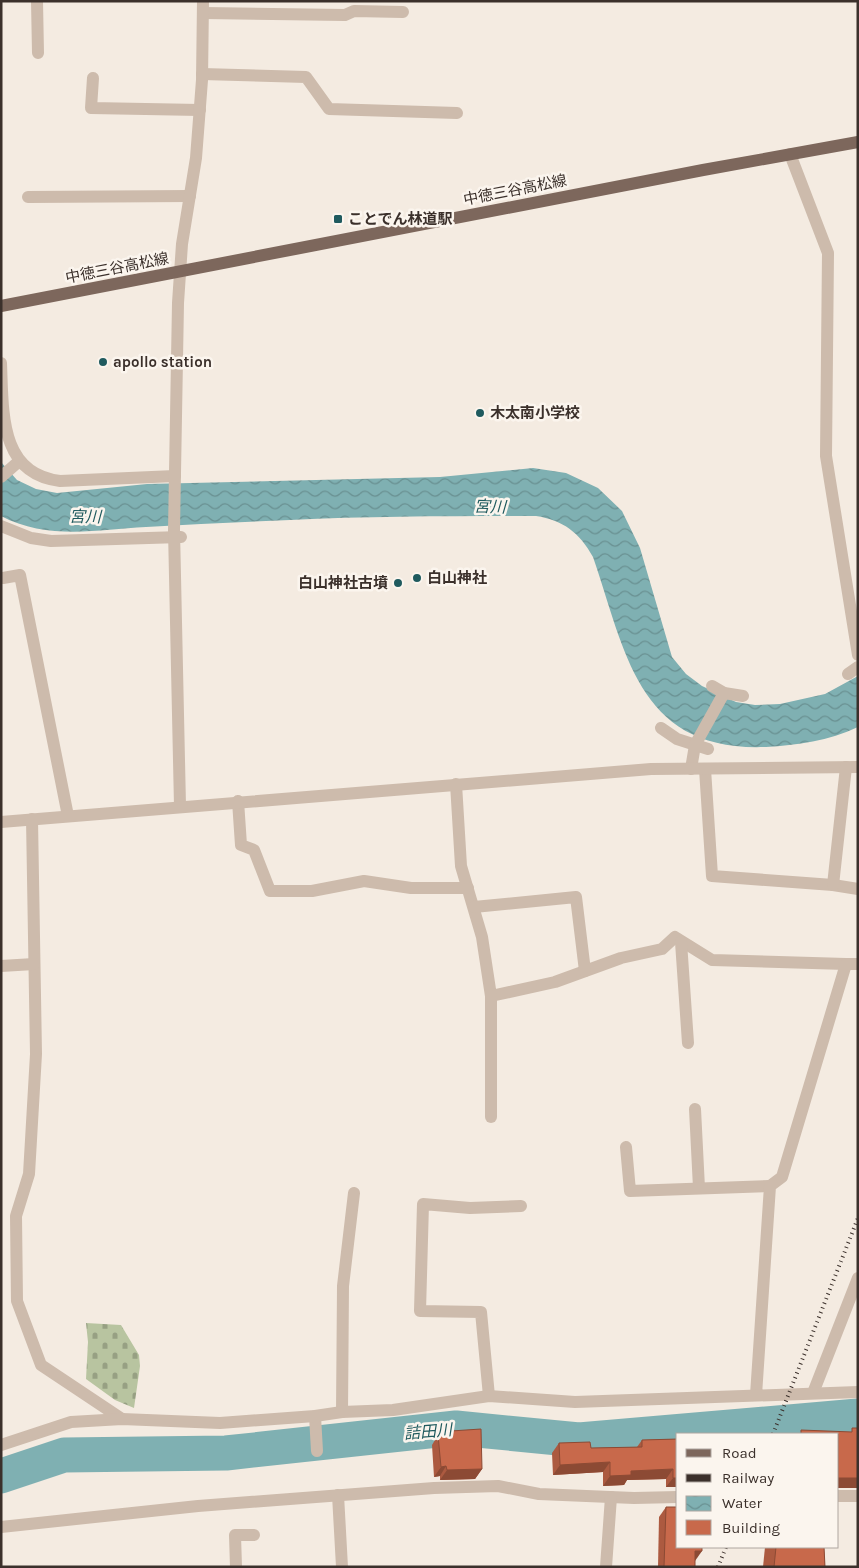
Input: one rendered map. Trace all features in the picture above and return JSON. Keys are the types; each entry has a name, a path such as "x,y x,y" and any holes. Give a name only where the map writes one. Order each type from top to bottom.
{"main road":[{"name":"中徳三谷高松線","path":"1,306 858,142"}],"street":[{"path":"37,1 38,53"},
{"path":"180,806 174,478 180,272 182,244 196,158 202,74 203,7 345,16 354,11 403,12"},
{"path":"202,74 306,77 329,109 458,113"},
{"path":"93,78 91,108 200,110"},
{"path":"790,154 828,253 826,456 831,494 852,571 858,655"},
{"path":"28,197 190,196"},
{"path":"1,363 4,437 15,465 39,477 60,481 174,478"},
{"path":"1,477 15,465"},
{"path":"1,526 31,538 51,541 176,535"},
{"path":"3,578 20,575 68,816"},
{"path":"712,686 722,696 742,696"},
{"path":"690,769 696,742 722,696"},
{"path":"661,728 677,739 696,742 708,749"},
{"path":"1,822 238,801 651,769 852,767 833,885"},
{"path":"705,769 712,876 833,885 858,889"},
{"path":"456,784 461,866 482,937 491,996 491,1117"},
{"path":"238,801 241,845 254,850 270,891 312,890 364,881 411,888 468,888"},
{"path":"32,819 36,1054 29,1174 16,1216 17,1301 41,1365 122,1418"},
{"path":"474,907 576,897 585,971"},
{"path":"491,996 555,982 621,958 662,949 675,937 712,960 852,964 782,1178 770,1186 630,1191 626,1147"},
{"path":"681,942 688,1043"},
{"path":"1,966 34,964"},
{"path":"696,1109 699,1188"},
{"path":"756,1396 770,1186"},
{"path":"342,1412 343,1286 354,1192"},
{"path":"489,1396 481,1312 420,1311 423,1204 470,1208 521,1206"},
{"path":"813,1393 858,1278"},
{"path":"1,1445 72,1422 122,1418 220,1422 315,1416 342,1412 393,1410 489,1396 575,1402 858,1392"},
{"path":"315,1416 317,1451"},
{"path":"1,1527 198,1506 338,1495 498,1486 539,1494 676,1497"},
{"path":"338,1495 342,1567"},
{"path":"839,1496 858,1496"},
{"path":"606,1567 612,1497"},
{"path":"236,1567 234,1535 254,1535"}],"green space":[{"path":"86,1323 121,1325 139,1355 140,1366 134,1408 115,1400 86,1379 88,1342"}],"water":[{"name":"宮川","path":"1,462 17,480 36,489 57,493 147,484 440,477 533,468 566,473 598,488 622,511 640,548 672,657 686,674 702,686 736,702 755,705 780,704 825,694 858,676 858,727 836,736 813,742 766,747 723,744 690,733 664,714 644,690 628,661 593,557 588,549 570,529 546,518 536,516 444,516 352,518 72,532 54,531 18,523 1,516"}],"building":[{"path":"852,1428 858,1428 858,1478 839,1478 839,1433 801,1433 801,1430 852,1432"},
{"path":"481,1429 482,1469 447,1470 446,1466 441,1467 438,1435 451,1434 451,1431"},
{"path":"676,1439 676,1478 673,1478 673,1469 631,1471 631,1475 610,1476 610,1462 560,1465 559,1443 590,1442 591,1448 642,1447 642,1440"},
{"path":"666,1507 676,1507 676,1548 702,1548 702,1551 695,1551 695,1567 664,1567"},
{"path":"776,1548 824,1548 825,1567 774,1567"}],"waterway":[{"name":"詰田川","path":"1,1476 64,1455 226,1453 456,1428 579,1440 858,1416"}],"railway":[{"path":"773,1433 858,1218"},
{"path":"718,1567 726,1548"}],"place":[{"name":"ことでん林道駅","path":"338,219"},
{"name":"apollo station","path":"103,362"},
{"name":"木太南小学校","path":"480,413"},
{"name":"白山神社","path":"417,578"},
{"name":"白山神社古墳","path":"398,583"}]}
